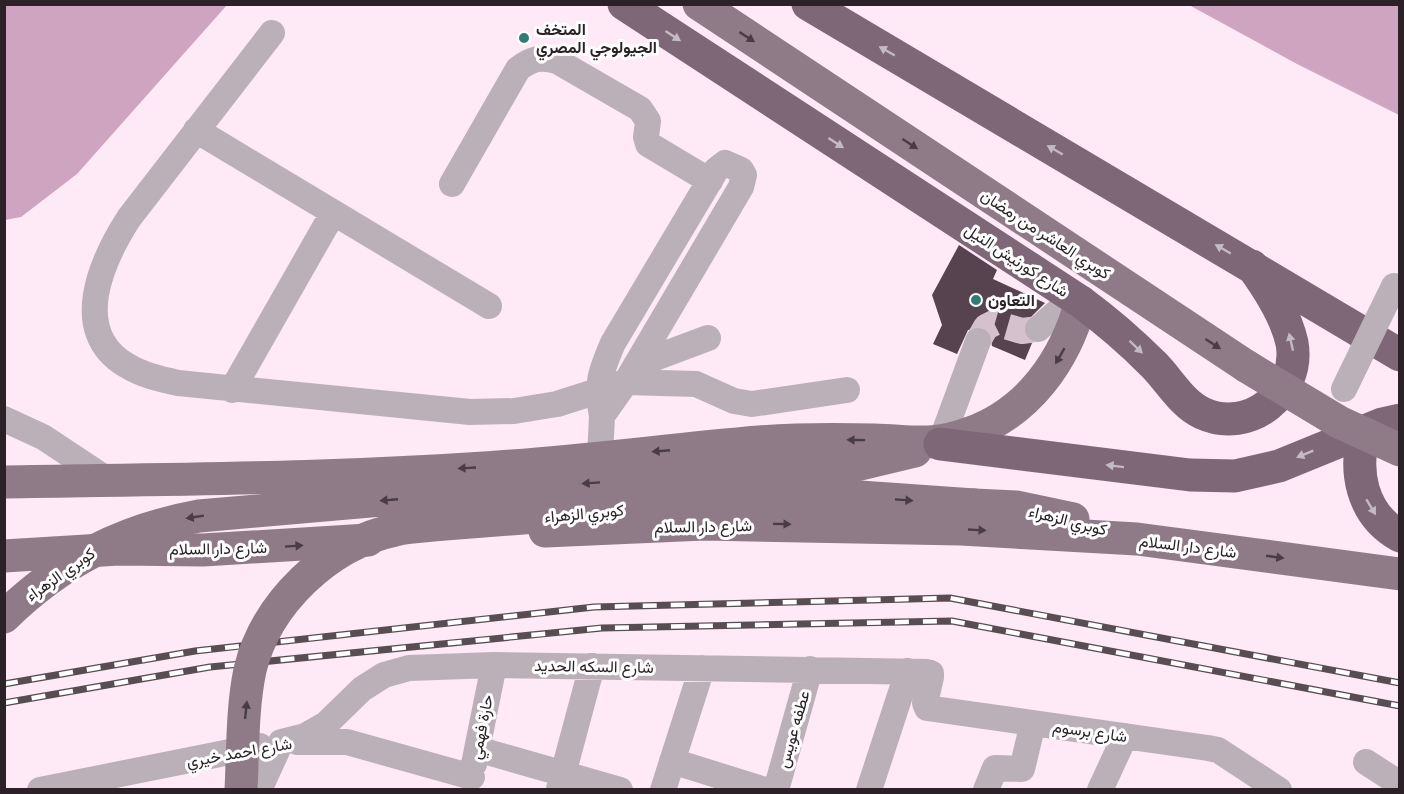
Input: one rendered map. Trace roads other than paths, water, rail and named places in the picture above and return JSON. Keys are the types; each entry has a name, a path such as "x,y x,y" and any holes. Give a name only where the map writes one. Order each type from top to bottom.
{"highway":[{"name":"شارع كورنيش النيل","path":"624,4 1077,299 1131,343 1188,405 1211,417 1237,419 1256,414 1281,392 1292,368 1293,354 1287,328 1277,306 1252,266"},
{"name":"شارع كورنيش النيل","path":"808,4 1400,355"},
{"path":"940,444 1212,477 1235,476 1279,466 1365,430 1400,420"},
{"path":"1365,430 1358,464 1360,481 1374,513 1400,536"}],"main road":[{"name":"كوبري العاشر من رمضان","path":"699,4 1292,396 1339,422 1400,450"},
{"path":"4,482 336,475 513,466 763,442 848,440 940,444 994,422 1029,395 1057,361 1076,322 1077,299"},
{"name":"كوبري الزهراء","path":"4,617 45,581 73,561 112,541 166,522 199,516 531,487 848,467 876,462 940,444"},
{"name":"كوبري الزهراء","path":"241,789 250,671 261,641 278,611 298,584 343,550 369,537 395,529 801,497 860,497 974,505 1057,514 1137,538"},
{"name":"شارع دار السلام","path":"4,556 119,549 226,549 450,534 704,524 950,529 1137,538 1400,574"}],"street":[{"path":"272,33 129,218 110,247 98,281 93,315 103,344 124,364 146,375 178,383 232,390 470,412 514,411 556,404 597,390 708,338"},
{"path":"452,184 518,69 529,60 543,57 557,61 640,109 648,121 646,137 648,144 710,181"},
{"path":"196,130 489,306"},
{"path":"600,457 602,416 597,390 603,366 613,344 719,165 725,163 741,170 744,175 741,187 631,373 602,416"},
{"path":"232,390 333,213"},
{"path":"1344,389 1394,286"},
{"path":"1038,330 1077,299"},
{"path":"940,444 978,341"},
{"path":"631,373 696,384 734,401 752,404 847,390"},
{"path":"4,419 43,437 108,480"},
{"name":"شارع السكه الحديد","path":"281,742 305,736 326,724 362,689 384,675 409,668 494,664 919,672"},
{"name":"حارة فهمي","path":"470,783 494,664"},
{"path":"561,781 592,666"},
{"path":"663,789 702,668"},
{"name":"عطفه عويس","path":"776,789 810,669"},
{"path":"869,789 919,672"},
{"name":"شارع برسوم","path":"919,672 927,708 1218,750 1279,789"},
{"path":"986,789 995,768 1022,769 1033,723"},
{"path":"1100,789 1125,736"},
{"path":"259,789 281,742"},
{"name":"شارع احمد خيري","path":"39,789 281,742 347,742 470,783"},
{"path":"477,749 561,781 620,789"},
{"path":"672,761 765,789"},
{"path":"1366,762 1400,784"}],"tunnel":[{"path":"978,341 986,327 994,323 1022,331 1038,329"}],"railway":[{"path":"4,684 195,651 594,607 950,598 1400,683"},
{"path":"4,703 210,667 602,628 952,621 1400,706"}],"place":[{"name":"المتخف الجيولوجي المصري","path":"524,38"},
{"name":"التعاون","path":"976,300"}]}
